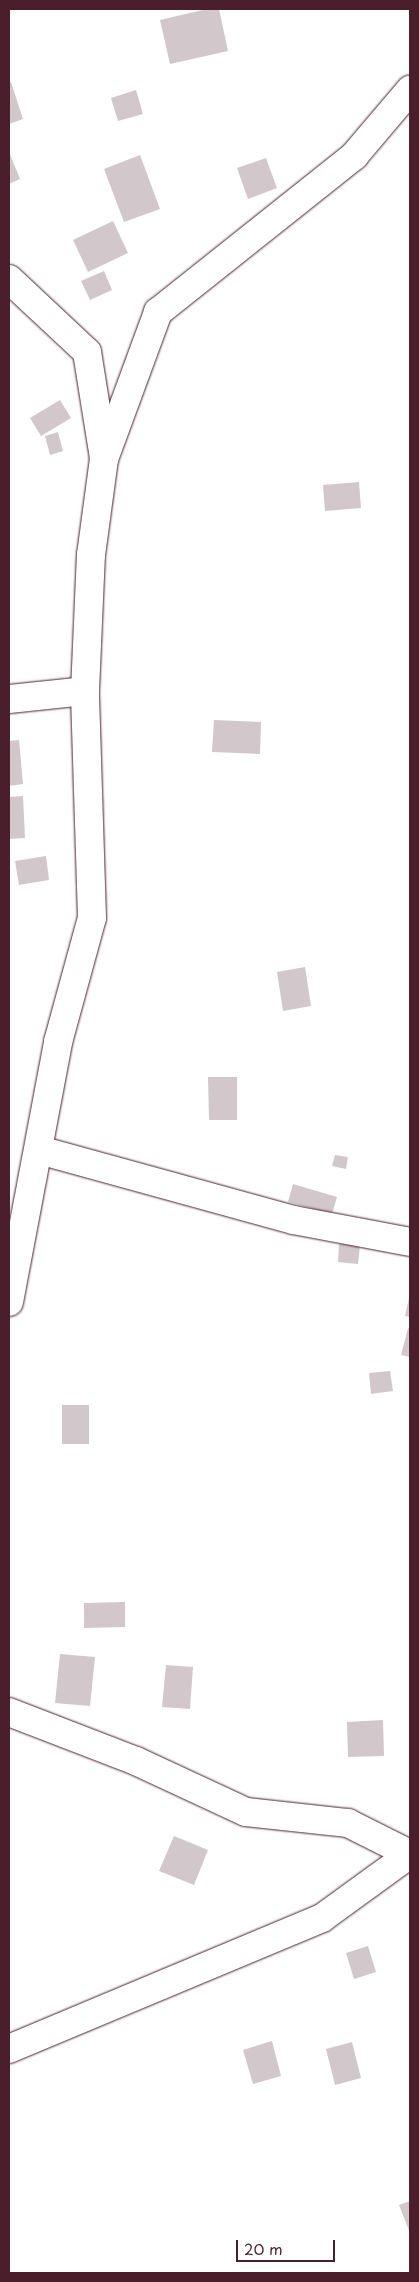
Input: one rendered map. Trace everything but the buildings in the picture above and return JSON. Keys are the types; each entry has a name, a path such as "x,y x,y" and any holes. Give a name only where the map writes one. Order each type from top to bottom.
{"street":[{"path":"354,156 410,90"},
{"path":"9,1302 58,1042 92,918 85,691 91,555 104,459 158,312 354,156 410,119"},
{"path":"9,279 87,352 104,459"},
{"path":"9,699 85,691"},
{"path":"39,1150 294,1220 410,1242"},
{"path":"9,1712 136,1761 246,1812 348,1823 410,1854 322,1918 9,2049"}]}
